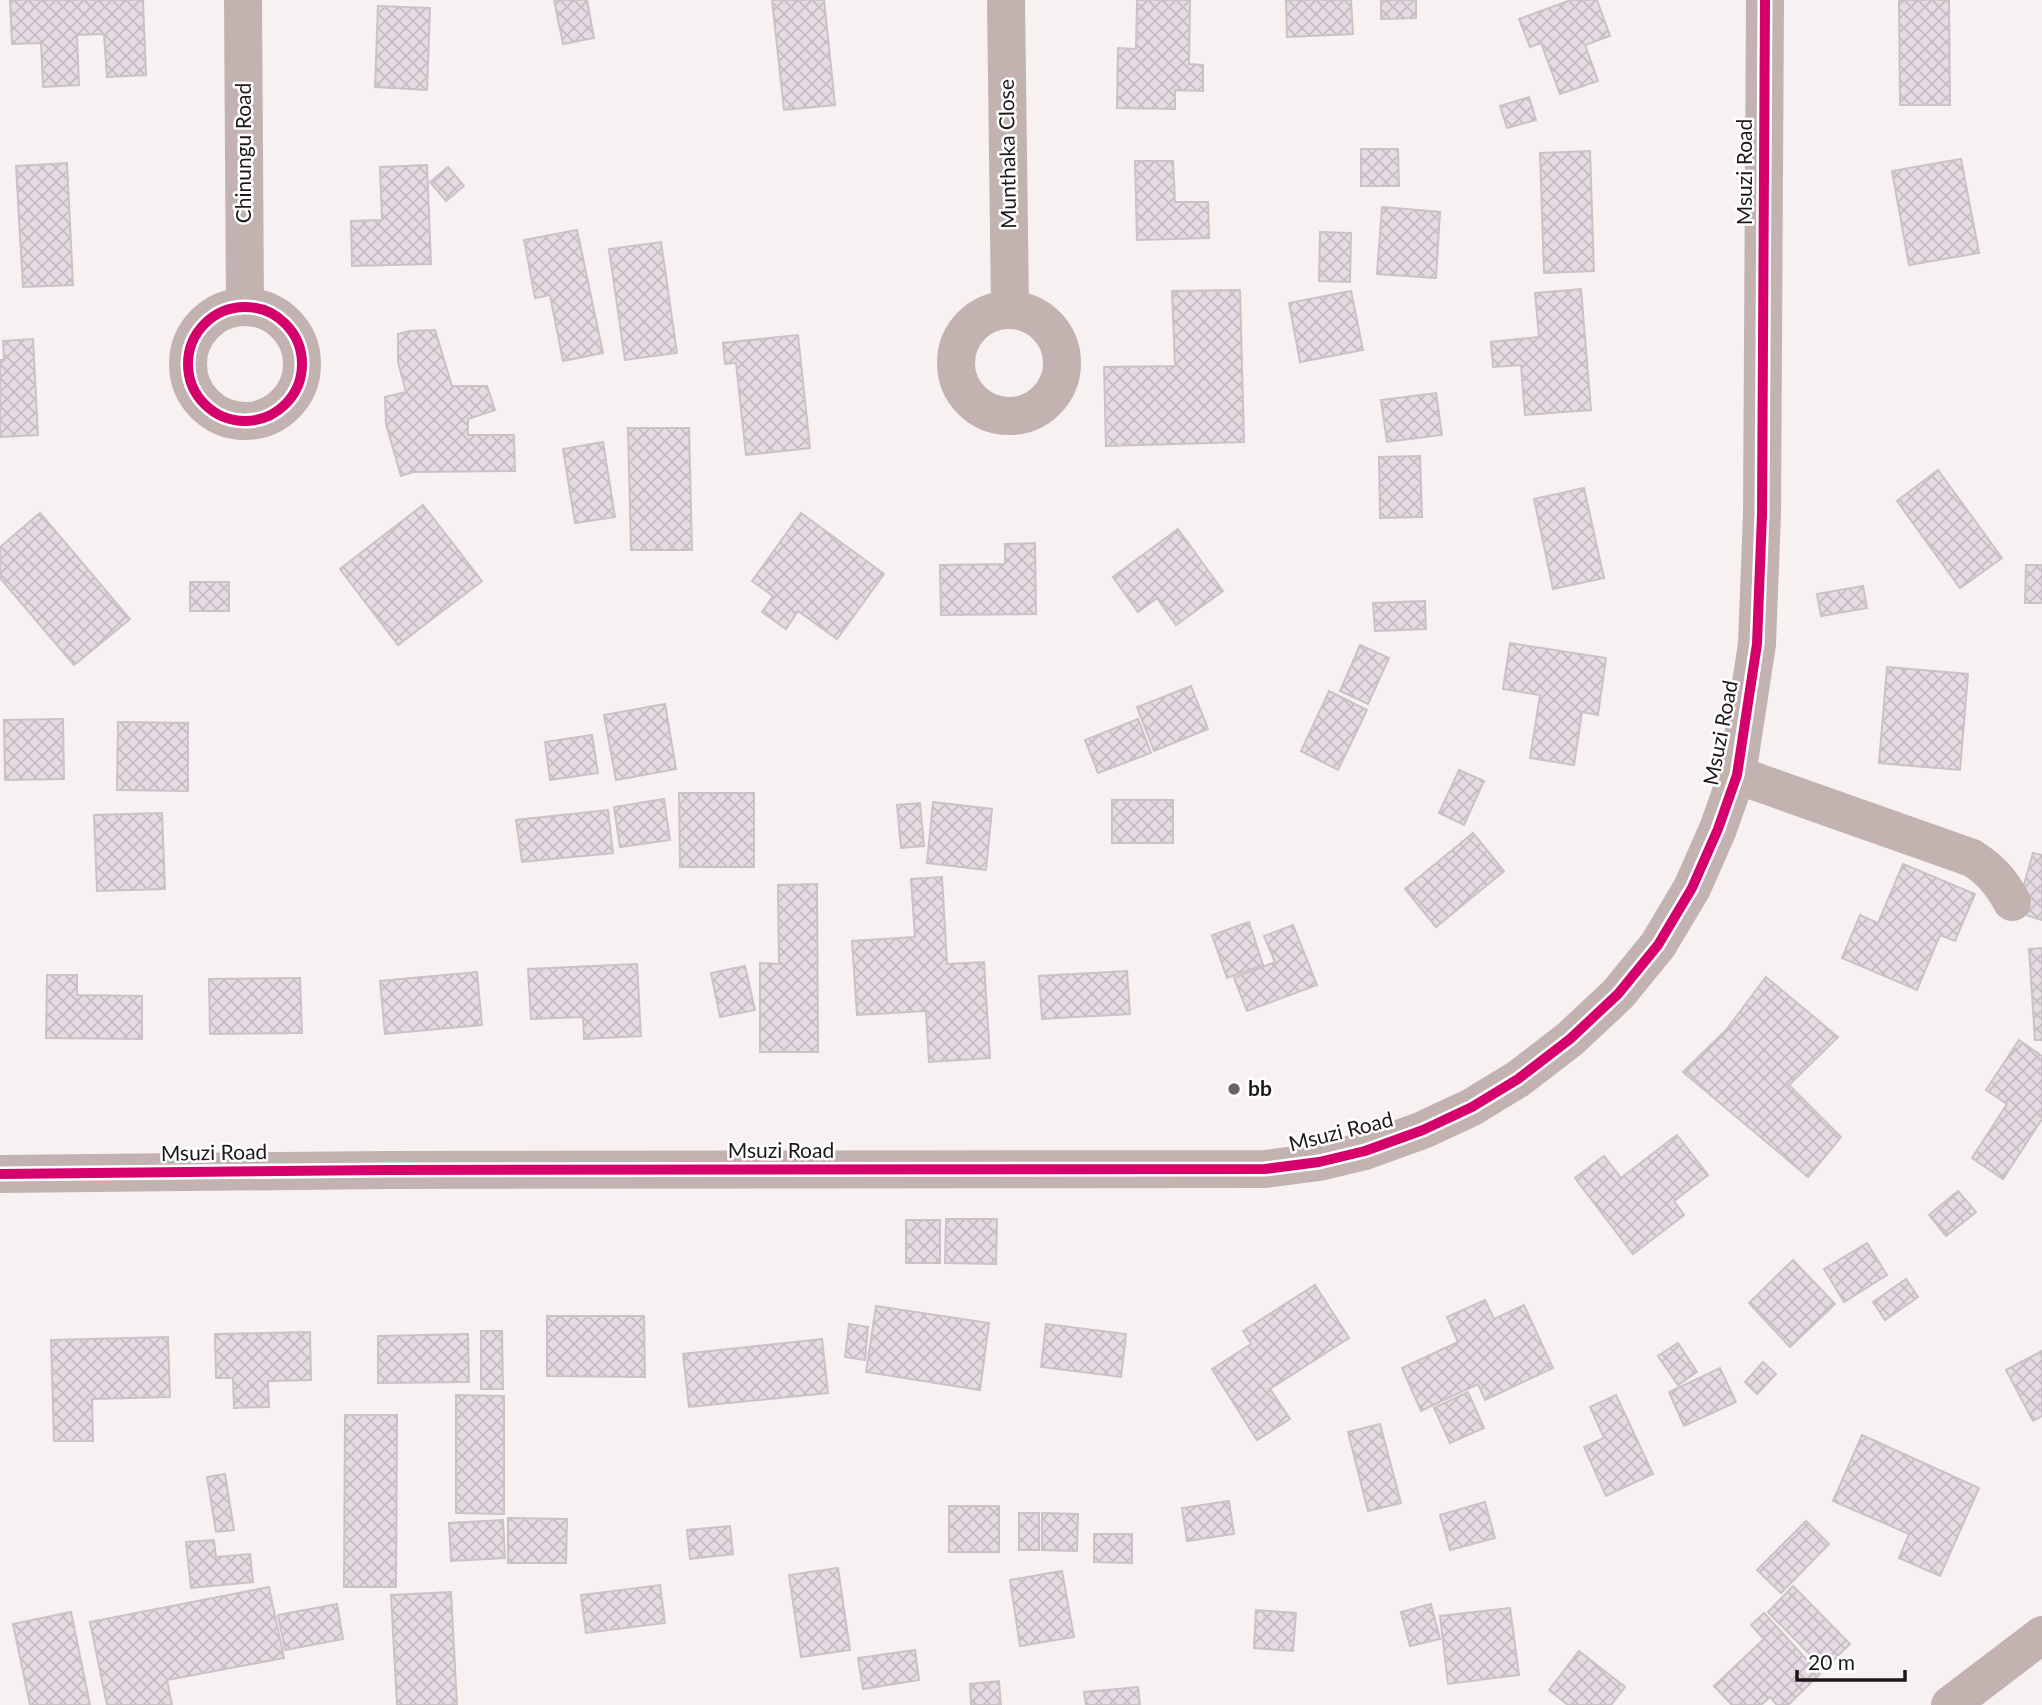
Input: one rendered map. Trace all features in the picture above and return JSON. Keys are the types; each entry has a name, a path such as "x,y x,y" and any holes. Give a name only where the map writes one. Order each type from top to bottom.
{"street":[{"name":"Chinungu Road","path":"243,0 245,307"},
{"name":"Munthaka Close","path":"1006,0 1010,309"},
{"name":"Msuzi Road","path":"0,1174 387,1170 1265,1169 1319,1162 1365,1151 1423,1130 1472,1107 1518,1079 1570,1039 1618,994 1657,945 1692,888 1718,829 1737,775 1757,644 1762,514 1765,0"},
{"path":"1737,775 1972,858 1989,868 2012,902"},
{"path":"1950,1705 2042,1635"}],"building":[{"path":"10,0 143,0 146,75 107,77 104,34 77,35 79,85 43,87 41,43 12,44"},
{"path":"554,0 587,0 594,38 563,44"},
{"path":"772,0 824,0 835,105 784,110"},
{"path":"1137,0 1190,0 1189,64 1203,65 1203,91 1175,90 1175,109 1117,108 1118,48 1136,49"},
{"path":"1286,0 1351,0 1353,34 1287,37"},
{"path":"1381,0 1416,0 1416,18 1381,19"},
{"path":"1571,0 1597,0 1610,36 1585,45 1598,81 1560,94 1541,43 1530,47 1519,19"},
{"path":"1899,0 1949,0 1950,105 1900,105"},
{"path":"378,6 430,8 427,90 375,87"},
{"path":"1529,97 1536,120 1507,128 1500,106"},
{"path":"1361,149 1398,149 1399,186 1361,186"},
{"path":"1590,151 1594,271 1544,273 1540,153"},
{"path":"1961,159 1979,253 1909,265 1892,171"},
{"path":"1135,161 1173,161 1175,202 1208,202 1209,238 1137,240"},
{"path":"67,163 73,285 23,287 16,166"},
{"path":"427,165 431,264 352,266 351,221 382,220 380,167"},
{"path":"448,167 464,186 446,201 430,182"},
{"path":"1382,207 1440,212 1436,278 1377,274"},
{"path":"577,230 603,353 563,361 550,295 535,298 524,240"},
{"path":"1320,232 1351,233 1350,282 1319,281"},
{"path":"661,242 677,353 625,360 609,249"},
{"path":"1581,289 1591,410 1525,415 1521,365 1493,367 1491,342 1539,337 1535,293"},
{"path":"1240,290 1244,442 1106,446 1104,367 1175,366 1172,291"},
{"path":"1351,291 1363,350 1300,362 1289,303"},
{"path":"435,330 452,386 487,386 495,410 468,419 468,435 514,435 515,471 413,472 401,476 386,424 385,397 406,392 398,362 398,334"},
{"path":"798,335 810,448 746,455 736,363 725,364 723,343"},
{"path":"33,339 38,435 0,437 0,360 4,360 3,341"},
{"path":"1436,393 1442,435 1387,442 1381,400"},
{"path":"628,428 689,428 692,550 631,550"},
{"path":"603,442 615,517 575,523 563,449"},
{"path":"1420,456 1422,517 1380,518 1379,457"},
{"path":"1938,470 2002,558 1960,588 1897,501"},
{"path":"1584,488 1604,578 1553,589 1534,499"},
{"path":"423,505 482,581 398,645 340,569"},
{"path":"40,513 130,619 74,665 0,578 0,547"},
{"path":"801,513 884,574 837,639 798,611 786,629 762,612 773,596 752,581"},
{"path":"1178,529 1223,591 1176,625 1157,598 1138,612 1113,577"},
{"path":"1035,543 1036,614 941,615 940,565 1005,564 1005,544"},
{"path":"2026,565 2042,565 2042,603 2025,603"},
{"path":"190,582 229,582 229,611 190,611"},
{"path":"1863,586 1867,608 1821,616 1817,594"},
{"path":"1425,601 1426,629 1375,631 1373,603"},
{"path":"1510,643 1606,658 1598,715 1582,712 1574,765 1530,758 1540,695 1503,689"},
{"path":"1360,645 1389,658 1368,704 1340,691"},
{"path":"1887,667 1968,674 1960,770 1879,763"},
{"path":"1191,686 1208,729 1154,751 1137,707"},
{"path":"1329,691 1367,710 1338,770 1301,751"},
{"path":"665,704 676,769 616,780 604,715"},
{"path":"63,719 64,779 5,780 4,720"},
{"path":"1138,719 1151,753 1098,773 1085,740"},
{"path":"118,722 188,723 188,791 117,790"},
{"path":"592,735 598,773 550,780 545,742"},
{"path":"1459,770 1484,781 1464,825 1439,813"},
{"path":"679,793 754,793 754,867 680,867"},
{"path":"664,799 670,840 620,847 614,807"},
{"path":"1112,800 1173,800 1173,843 1112,843"},
{"path":"933,802 992,809 986,870 927,863"},
{"path":"920,803 924,846 901,848 897,805"},
{"path":"608,810 613,853 522,862 516,820"},
{"path":"162,813 165,889 97,891 94,815"},
{"path":"1473,833 1504,871 1436,927 1405,889"},
{"path":"2033,853 2042,855 2042,920 2016,912"},
{"path":"1903,864 1975,894 1955,941 1940,935 1917,990 1842,958 1860,915 1878,923"},
{"path":"942,877 947,964 984,962 990,1058 929,1062 926,1011 857,1015 852,941 915,937 911,879"},
{"path":"817,884 818,1052 760,1052 760,963 779,964 778,885"},
{"path":"1249,922 1263,965 1227,978 1212,935"},
{"path":"1293,925 1317,985 1247,1011 1234,978 1275,962 1264,936"},
{"path":"2042,948 2042,1040 2035,1040 2029,949"},
{"path":"637,964 641,1036 584,1039 583,1017 531,1019 528,969"},
{"path":"745,966 755,1010 720,1017 711,973"},
{"path":"1127,971 1130,1014 1042,1019 1039,976"},
{"path":"477,972 482,1025 385,1034 380,981"},
{"path":"47,975 77,975 77,995 142,996 142,1039 46,1038"},
{"path":"1766,977 1838,1037 1789,1085 1841,1137 1808,1177 1683,1072 1726,1030"},
{"path":"300,978 302,1033 210,1034 209,979"},
{"path":"2019,1040 2042,1056 2042,1119 2003,1179 1972,1158 2007,1104 1986,1090"},
{"path":"1677,1135 1708,1175 1674,1201 1684,1215 1633,1254 1575,1178 1604,1156 1621,1178"},
{"path":"1958,1191 1976,1212 1946,1236 1929,1215"},
{"path":"946,1219 997,1219 996,1264 945,1263"},
{"path":"906,1220 940,1220 940,1263 906,1263"},
{"path":"1867,1243 1887,1275 1844,1302 1824,1269"},
{"path":"1793,1260 1835,1304 1790,1347 1749,1303"},
{"path":"1906,1279 1918,1297 1885,1320 1873,1302"},
{"path":"1315,1285 1349,1338 1270,1389 1290,1419 1257,1440 1212,1369 1251,1344 1243,1331"},
{"path":"1485,1300 1494,1319 1524,1305 1553,1368 1485,1400 1478,1384 1421,1411 1402,1368 1458,1342 1447,1317"},
{"path":"876,1306 989,1323 980,1390 866,1372"},
{"path":"547,1316 644,1316 645,1377 547,1376"},
{"path":"849,1324 868,1327 865,1360 845,1357"},
{"path":"1046,1324 1126,1334 1121,1377 1041,1367"},
{"path":"481,1331 502,1331 503,1389 481,1389"},
{"path":"310,1332 311,1380 268,1381 269,1407 234,1408 233,1378 216,1378 215,1334"},
{"path":"468,1334 469,1382 378,1383 378,1336"},
{"path":"168,1337 170,1397 92,1399 93,1441 54,1441 51,1340"},
{"path":"822,1339 828,1393 689,1407 683,1354"},
{"path":"1678,1343 1697,1372 1678,1385 1658,1356"},
{"path":"2042,1351 2042,1416 2033,1421 2006,1370"},
{"path":"1763,1362 1776,1374 1757,1394 1745,1382"},
{"path":"1720,1368 1736,1402 1684,1426 1669,1392"},
{"path":"1468,1392 1484,1428 1450,1443 1434,1408"},
{"path":"456,1395 504,1396 504,1514 456,1513"},
{"path":"1616,1395 1653,1474 1606,1496 1584,1447 1604,1438 1590,1407"},
{"path":"345,1415 397,1415 396,1587 344,1587"},
{"path":"1380,1424 1401,1503 1368,1511 1348,1432"},
{"path":"1862,1435 1979,1488 1940,1576 1899,1558 1909,1534 1833,1501"},
{"path":"225,1474 234,1530 216,1532 207,1477"},
{"path":"1229,1501 1234,1534 1187,1541 1182,1508"},
{"path":"1485,1502 1495,1538 1450,1550 1440,1515"},
{"path":"949,1506 999,1506 999,1552 949,1552"},
{"path":"1019,1513 1039,1513 1039,1550 1019,1550"},
{"path":"1042,1513 1078,1514 1077,1551 1042,1550"},
{"path":"508,1518 567,1519 566,1563 508,1563"},
{"path":"503,1520 505,1558 451,1561 449,1523"},
{"path":"1806,1521 1829,1544 1781,1593 1757,1570"},
{"path":"730,1526 733,1554 690,1559 687,1530"},
{"path":"1094,1534 1132,1534 1132,1563 1094,1562"},
{"path":"214,1540 216,1557 250,1554 253,1582 191,1588 186,1542"},
{"path":"838,1568 850,1650 801,1657 789,1575"},
{"path":"1062,1571 1074,1637 1020,1646 1010,1580"},
{"path":"660,1585 665,1623 586,1633 581,1595"},
{"path":"1793,1586 1850,1644 1824,1669 1768,1612"},
{"path":"269,1587 284,1658 167,1680 172,1705 107,1705 90,1622"},
{"path":"451,1592 457,1705 397,1705 391,1595"},
{"path":"337,1604 343,1639 285,1650 278,1615"},
{"path":"1431,1604 1440,1639 1410,1646 1401,1612"},
{"path":"1510,1608 1519,1675 1448,1684 1440,1616"},
{"path":"1256,1610 1296,1613 1293,1651 1254,1648"},
{"path":"71,1612 90,1705 30,1705 13,1624"},
{"path":"1764,1613 1820,1674 1788,1705 1777,1705 1770,1697 1761,1705 1732,1705 1714,1686 1764,1639 1751,1625"},
{"path":"915,1650 919,1680 863,1689 858,1658"},
{"path":"1579,1651 1625,1687 1611,1705 1568,1705 1549,1690"},
{"path":"999,1681 1001,1705 971,1705 970,1684"},
{"path":"1138,1687 1140,1705 1086,1705 1084,1692"}],"cycle path":[{"path":"0,1174 387,1170 1265,1169 1319,1162 1365,1151 1423,1130 1472,1107 1518,1079 1570,1039 1618,994 1658,945 1692,888 1718,829 1737,775 1757,644 1762,514 1765,0"},
{"path":"245,307 267,312 285,324 297,342 302,364 297,386 285,404 267,416 245,421 223,416 205,404 193,386 188,364 193,342 205,324 223,312 245,307"}],"place":[{"name":"bb","path":"1234,1089"}]}
